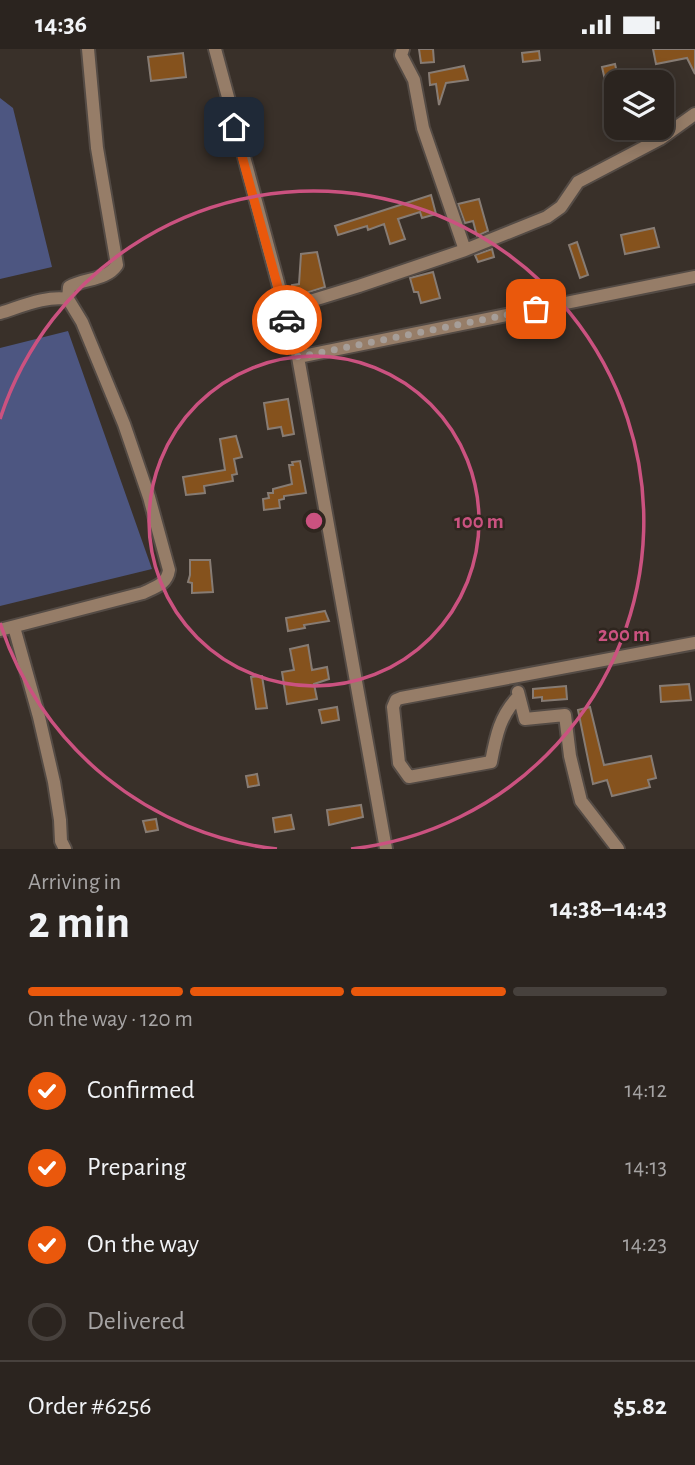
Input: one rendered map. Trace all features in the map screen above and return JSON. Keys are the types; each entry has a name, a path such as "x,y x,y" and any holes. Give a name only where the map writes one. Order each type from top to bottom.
{"street":[{"path":"0,630 144,593 168,578 169,569 149,497 124,424 92,344 68,299 69,288 77,282 113,272 117,265 97,148 88,49"},
{"path":"215,49 298,357 386,849"},
{"path":"403,49 401,55 414,80 423,128 465,250"},
{"path":"284,309 465,250 547,216 561,207 578,182 660,139 695,114"},
{"path":"298,357 695,277"},
{"path":"0,313 60,297 68,299"},
{"path":"14,627 54,782 61,841 65,849"},
{"path":"519,696 508,707 500,721 491,762 409,777 402,768 393,715 396,700 695,643"},
{"path":"514,677 525,719 565,715 570,756 581,801 618,849"}],"shaded area":[{"path":"0,98 13,108 52,267 0,279"},
{"path":"68,331 152,569 0,606 0,348"}],"building":[{"path":"419,49 433,49 434,62 421,63"},
{"path":"653,49 695,49 695,74 687,58 656,64"},
{"path":"539,51 540,60 523,62 522,53"},
{"path":"183,53 186,77 151,81 148,57"},
{"path":"615,64 616,70 604,70 604,76 602,67"},
{"path":"464,66 468,80 446,83 439,105 436,84 430,85 429,73"},
{"path":"431,195 436,214 422,218 420,212 398,219 405,239 390,244 384,224 368,230 367,226 338,235 335,226"},
{"path":"479,199 488,231 477,236 473,221 465,223 458,204"},
{"path":"654,228 659,247 625,254 621,235"},
{"path":"577,242 588,275 580,278 569,245"},
{"path":"492,249 494,257 478,262 475,255"},
{"path":"317,252 325,287 293,297 292,285 299,284 301,254"},
{"path":"433,272 440,298 421,303 410,278"},
{"path":"288,399 294,434 283,436 281,427 268,429 264,403"},
{"path":"236,436 242,457 234,459 237,474 232,475 233,481 204,486 205,493 186,495 183,477 225,470 220,439"},
{"path":"300,461 306,493 284,496 284,499 279,500 280,508 264,510 263,499 269,498 268,493 273,493 273,489 292,484 289,465"},
{"path":"190,560 210,560 213,592 192,593 192,583 188,582"},
{"path":"325,611 329,621 288,631 286,618"},
{"path":"308,645 312,670 327,667 329,679 314,684 317,699 287,704 282,672 294,670 290,649"},
{"path":"262,676 267,708 256,709 251,677"},
{"path":"689,684 691,700 661,702 660,686"},
{"path":"566,686 567,699 542,701 542,697 533,698 533,689"},
{"path":"337,707 339,720 322,723 319,710"},
{"path":"590,707 604,765 651,756 656,778 648,780 650,787 612,796 607,780 593,784 578,710"},
{"path":"257,774 259,785 248,787 246,776"},
{"path":"361,805 363,817 329,825 327,810"},
{"path":"291,815 294,829 275,832 273,818"},
{"path":"156,819 158,830 146,832 143,821"}],"way so far":[{"path":"287,320 298,357 536,309"}],"route":[{"path":"234,127 287,320"}]}
